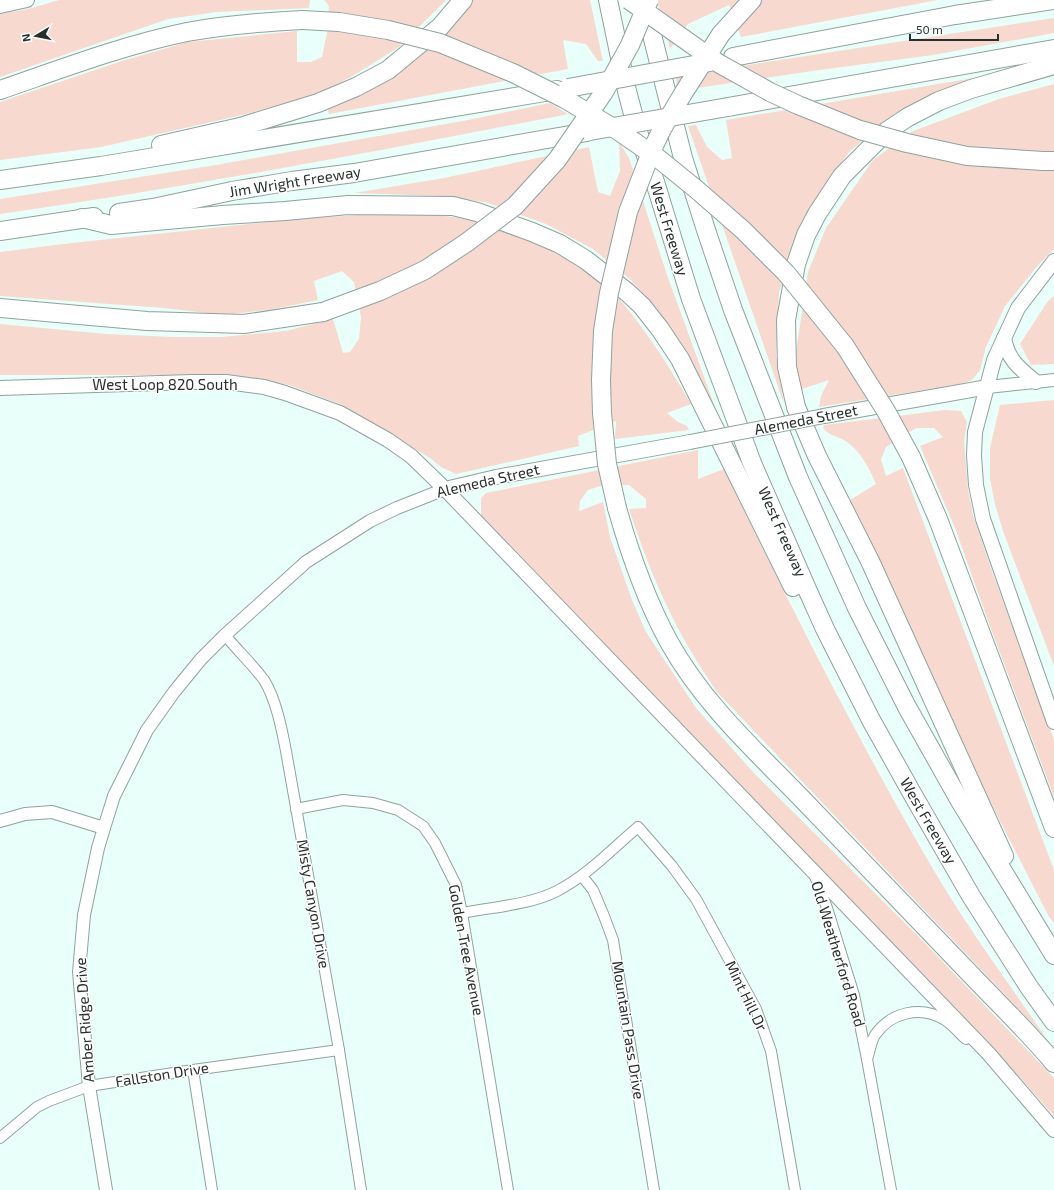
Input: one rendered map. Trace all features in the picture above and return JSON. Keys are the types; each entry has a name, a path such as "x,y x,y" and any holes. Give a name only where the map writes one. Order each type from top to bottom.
{"highway":[{"path":"101,166 132,152 240,127 318,102 356,87 388,70 440,27 463,0"},
{"name":"West Freeway","path":"608,0 626,91 637,129 691,299 752,462 825,629 871,720 971,896 1029,987 1054,1022"},
{"path":"629,0 712,59 750,81 798,105 860,130 907,143 967,156 1054,161"},
{"path":"643,0 683,158 707,233 733,310 798,477 857,608 907,707 960,801 1054,955"},
{"path":"0,308 147,321 236,323 279,320 323,312 380,291 425,270 466,243 515,206 557,160 604,92 630,45 649,0"},
{"path":"752,0 721,34 662,129 652,150 628,212 608,293 603,331 601,380 602,413 607,464 628,549 669,642 688,672 715,709 756,754 864,862 1054,1063"},
{"path":"0,180 101,166 568,88 955,15 1054,0"},
{"path":"0,90 99,56 186,32 302,20 339,22 388,30 440,43 513,73 565,99 620,132 659,159 696,189 786,272 844,346 886,411 911,457 938,519 1054,828"},
{"name":"Jim Wright Freeway","path":"0,231 153,208 232,191 354,173 1054,48"},
{"path":"1014,891 1003,854 874,568 817,456 796,407 787,367 786,320 796,264 806,235 817,214 842,176 887,131 939,101 971,89 1054,64"},
{"path":"82,218 111,225 348,206 453,206 477,212 560,244 586,260 628,292 642,306 660,329 680,359 710,417 733,467 792,585 810,616 825,629"}],"main road":[{"path":"0,6 27,0"},
{"path":"1054,261 1018,308 994,360 975,432 974,455 976,485 983,519 1054,722"},
{"path":"1004,338 1006,350 1010,358 1020,369 1036,382"},
{"name":"West Loop 820 South","path":"0,388 192,382 226,382 264,387 340,413 382,436 411,456 445,489"},
{"name":"Alemeda Street","path":"445,489 496,477 988,387"},
{"path":"445,489 989,1054 1054,1130"}],"street":[{"name":"Alemeda Street","path":"988,387 1054,380"},
{"name":"Alemeda Street","path":"104,828 114,796 147,730 174,692 201,659 225,635 306,562 370,521 396,508 445,489"},
{"name":"Misty Canyon Drive","path":"225,635 264,681 274,703 280,724 339,1050 361,1190"},
{"name":"Golden Tree Avenue","path":"296,808 343,800 373,803 398,810 423,826 435,843 456,885 462,913 508,1190"},
{"path":"0,821 25,814 52,812 104,828"},
{"name":"Mint Hill Dr","path":"582,876 638,827 672,866 696,899 756,1009 771,1051 795,1190"},
{"name":"Amber Ridge Drive","path":"104,828 98,848 84,915 79,972 89,1086 106,1190"},
{"name":"Old Weatherford Road","path":"814,873 827,908 854,995 891,1190"},
{"path":"462,913 529,901 556,892 582,876"},
{"name":"Mountain Pass Drive","path":"582,876 593,890 613,940 654,1190"},
{"name":"Old Weatherford Road","path":"867,1058 875,1035 891,1020 905,1013 924,1012 945,1020 975,1046 989,1054"},
{"name":"Fallston Drive","path":"0,1138 37,1107 89,1086 339,1050"},
{"path":"192,1070 212,1190"}],"shaded area":[{"path":"59,0 310,0 309,8 217,12 168,19 0,77 0,14 28,9"},
{"path":"324,0 446,0 399,47 351,77 315,95 242,115 101,147 0,160 0,102 122,61 188,42 297,31 297,62 311,62 322,57 327,33 329,6"},
{"path":"473,0 590,0 603,61 598,61 586,44 563,40 568,69 329,114 328,110 361,95 393,77 451,29"},
{"path":"657,0 938,0 741,37 729,5 688,24 670,49"},
{"path":"1054,18 1054,33 933,55 677,91 676,76"},
{"path":"991,75 917,102 895,114 850,151 815,199 797,237 779,292 776,356 784,404 688,126 696,125 707,147 722,160 732,158 726,120"},
{"path":"1054,84 1054,249 1039,264 1005,306 986,347 980,370 972,380 961,384 819,407 821,396 829,380 799,390 796,352 808,272 826,228 873,160 913,131 999,99"},
{"path":"550,103 568,114 285,168 0,214 0,199 216,165 468,120"},
{"path":"619,142 629,158 666,272 715,407 671,330 631,280 593,249 546,224 485,202 442,196 354,193 444,178 589,147 598,192 610,196 620,171"},
{"path":"376,214 435,215 470,220 506,230 556,253 587,273 621,301 667,364 691,404 667,413 678,422 687,426 689,430 615,439 616,421 578,436 579,446 456,474 441,467 430,458 340,404 289,385 227,375 0,375 0,324 106,334 173,337 221,337 286,331 333,319 343,353 350,352 359,339 361,317 354,282 342,271 314,281 318,300 274,309 224,315 164,308 0,296 0,252 296,219"},
{"path":"1054,296 1054,364 1031,365 1020,344 1048,301"},
{"path":"1054,400 1054,666 1003,531 995,504 990,479 990,448 1000,405"},
{"path":"945,410 961,411 967,422 964,442 968,490 973,515 1054,740 1054,797 955,528 920,446 943,437 934,428 916,428 886,447 881,459 886,476 903,468 1054,870 1054,923 1049,917 969,760 850,500 876,484 863,458 854,447 842,439 829,434 823,428 824,425"},
{"path":"698,450 698,479 724,469 824,671 877,771 960,913 1047,1039 717,692 677,627 655,581 629,509 646,508 646,499 629,485 600,486 588,490 580,501 579,511 603,502 610,537 632,600 646,632 696,708 754,773 923,941 1054,1078 1054,1116 993,1047 481,516 481,498 486,493"}]}
